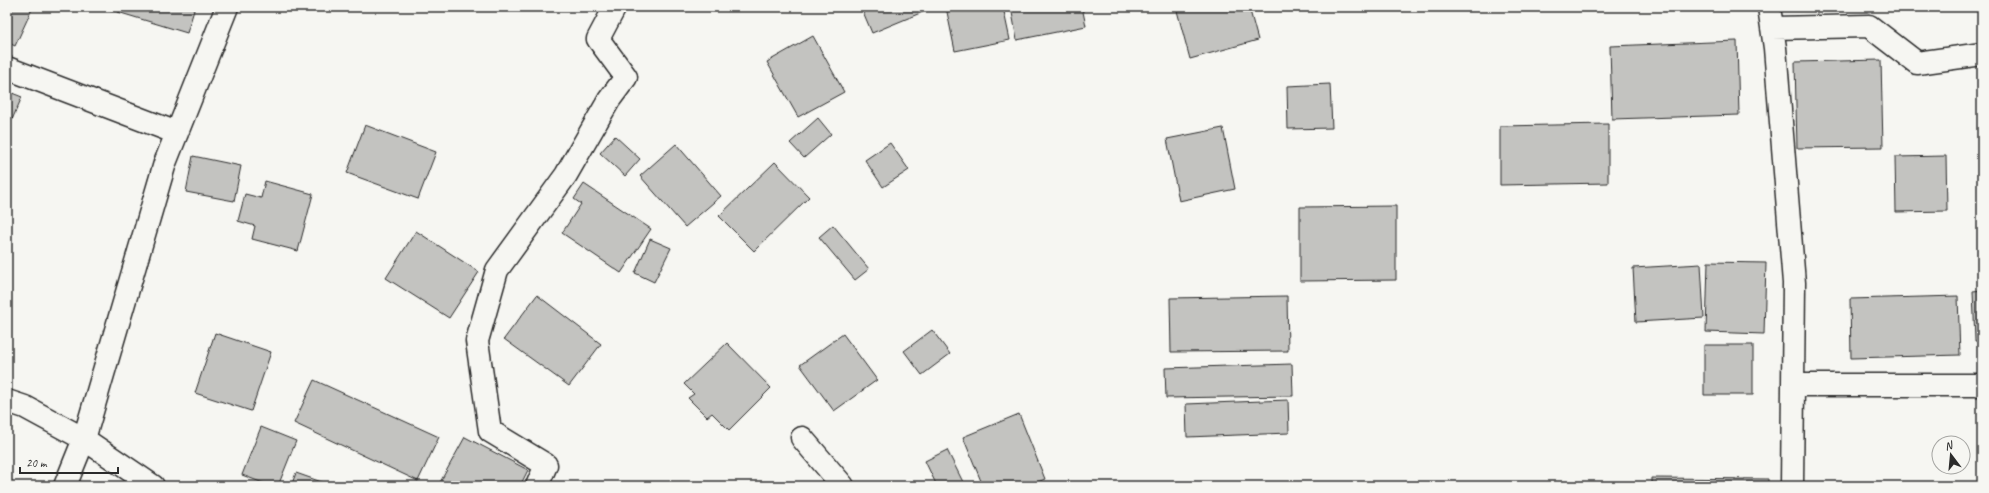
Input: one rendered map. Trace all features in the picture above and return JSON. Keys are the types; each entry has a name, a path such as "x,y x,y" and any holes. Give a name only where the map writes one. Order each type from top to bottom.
{"street":[{"path":"65,486 84,439 165,163 227,7"},
{"path":"538,486 546,465 490,431 477,341 497,270 566,175 609,100 626,77 598,39 615,7"},
{"path":"1792,486 1794,283 1770,17 1869,26 1917,63 1982,54"},
{"path":"7,68 177,133"},
{"path":"1794,385 1982,385"},
{"path":"7,401 25,407 84,439 153,486"},
{"path":"802,438 843,486"}],"building":[{"path":"7,7 33,7 15,46 7,42"},
{"path":"101,7 195,7 187,33"},
{"path":"861,7 930,7 930,9 872,33"},
{"path":"946,7 1003,7 1010,40 955,51"},
{"path":"1011,7 1082,7 1086,26 1017,40"},
{"path":"1176,7 1249,7 1258,40 1190,59"},
{"path":"813,36 844,92 798,117 767,62"},
{"path":"1737,41 1739,115 1612,119 1610,46"},
{"path":"1881,60 1883,147 1797,148 1795,62"},
{"path":"1330,84 1332,128 1288,129 1287,86"},
{"path":"7,91 22,97 7,131"},
{"path":"818,118 831,134 804,158 790,143"},
{"path":"1608,124 1608,183 1500,185 1500,126"},
{"path":"365,125 436,152 418,199 347,173"},
{"path":"1223,128 1235,189 1179,201 1167,139"},
{"path":"615,136 640,159 625,176 600,153"},
{"path":"890,143 909,170 883,187 865,160"},
{"path":"676,144 721,196 685,227 640,176"},
{"path":"193,156 241,166 234,201 186,192"},
{"path":"1946,156 1947,211 1896,212 1895,157"},
{"path":"775,162 809,197 754,251 719,216"},
{"path":"265,181 313,194 298,251 252,239 255,226 238,221 245,194 261,198"},
{"path":"584,184 651,229 621,273 562,233 581,204 574,199"},
{"path":"1396,206 1396,280 1300,281 1300,207"},
{"path":"833,225 869,269 855,280 819,237"},
{"path":"416,231 479,272 449,318 386,278"},
{"path":"650,239 671,248 654,282 635,273"},
{"path":"1708,262 1766,263 1764,334 1706,332"},
{"path":"1701,264 1704,318 1636,322 1633,268"},
{"path":"1982,290 1982,341 1975,341 1973,291"},
{"path":"537,295 601,344 569,386 504,339"},
{"path":"1287,296 1288,351 1171,352 1170,298"},
{"path":"1958,296 1960,355 1851,358 1850,299"},
{"path":"932,330 950,354 922,375 904,351"},
{"path":"215,333 271,352 251,411 195,393"},
{"path":"843,334 877,380 834,411 800,365"},
{"path":"727,343 771,388 729,430 712,413 707,417 688,398 694,394 684,384"},
{"path":"1704,345 1753,345 1753,395 1704,395"},
{"path":"1292,364 1293,396 1166,398 1165,368"},
{"path":"314,380 439,437 418,481 294,423"},
{"path":"1288,400 1289,433 1187,437 1186,404"},
{"path":"1019,414 1045,479 1028,486 983,486 963,437"},
{"path":"261,427 296,441 278,486 271,486 242,475"},
{"path":"465,437 528,470 520,486 438,486"},
{"path":"947,450 965,486 937,486 925,461"},
{"path":"296,473 333,486 291,486"},
{"path":"1652,478 1768,479 1768,486 1652,486"}]}
